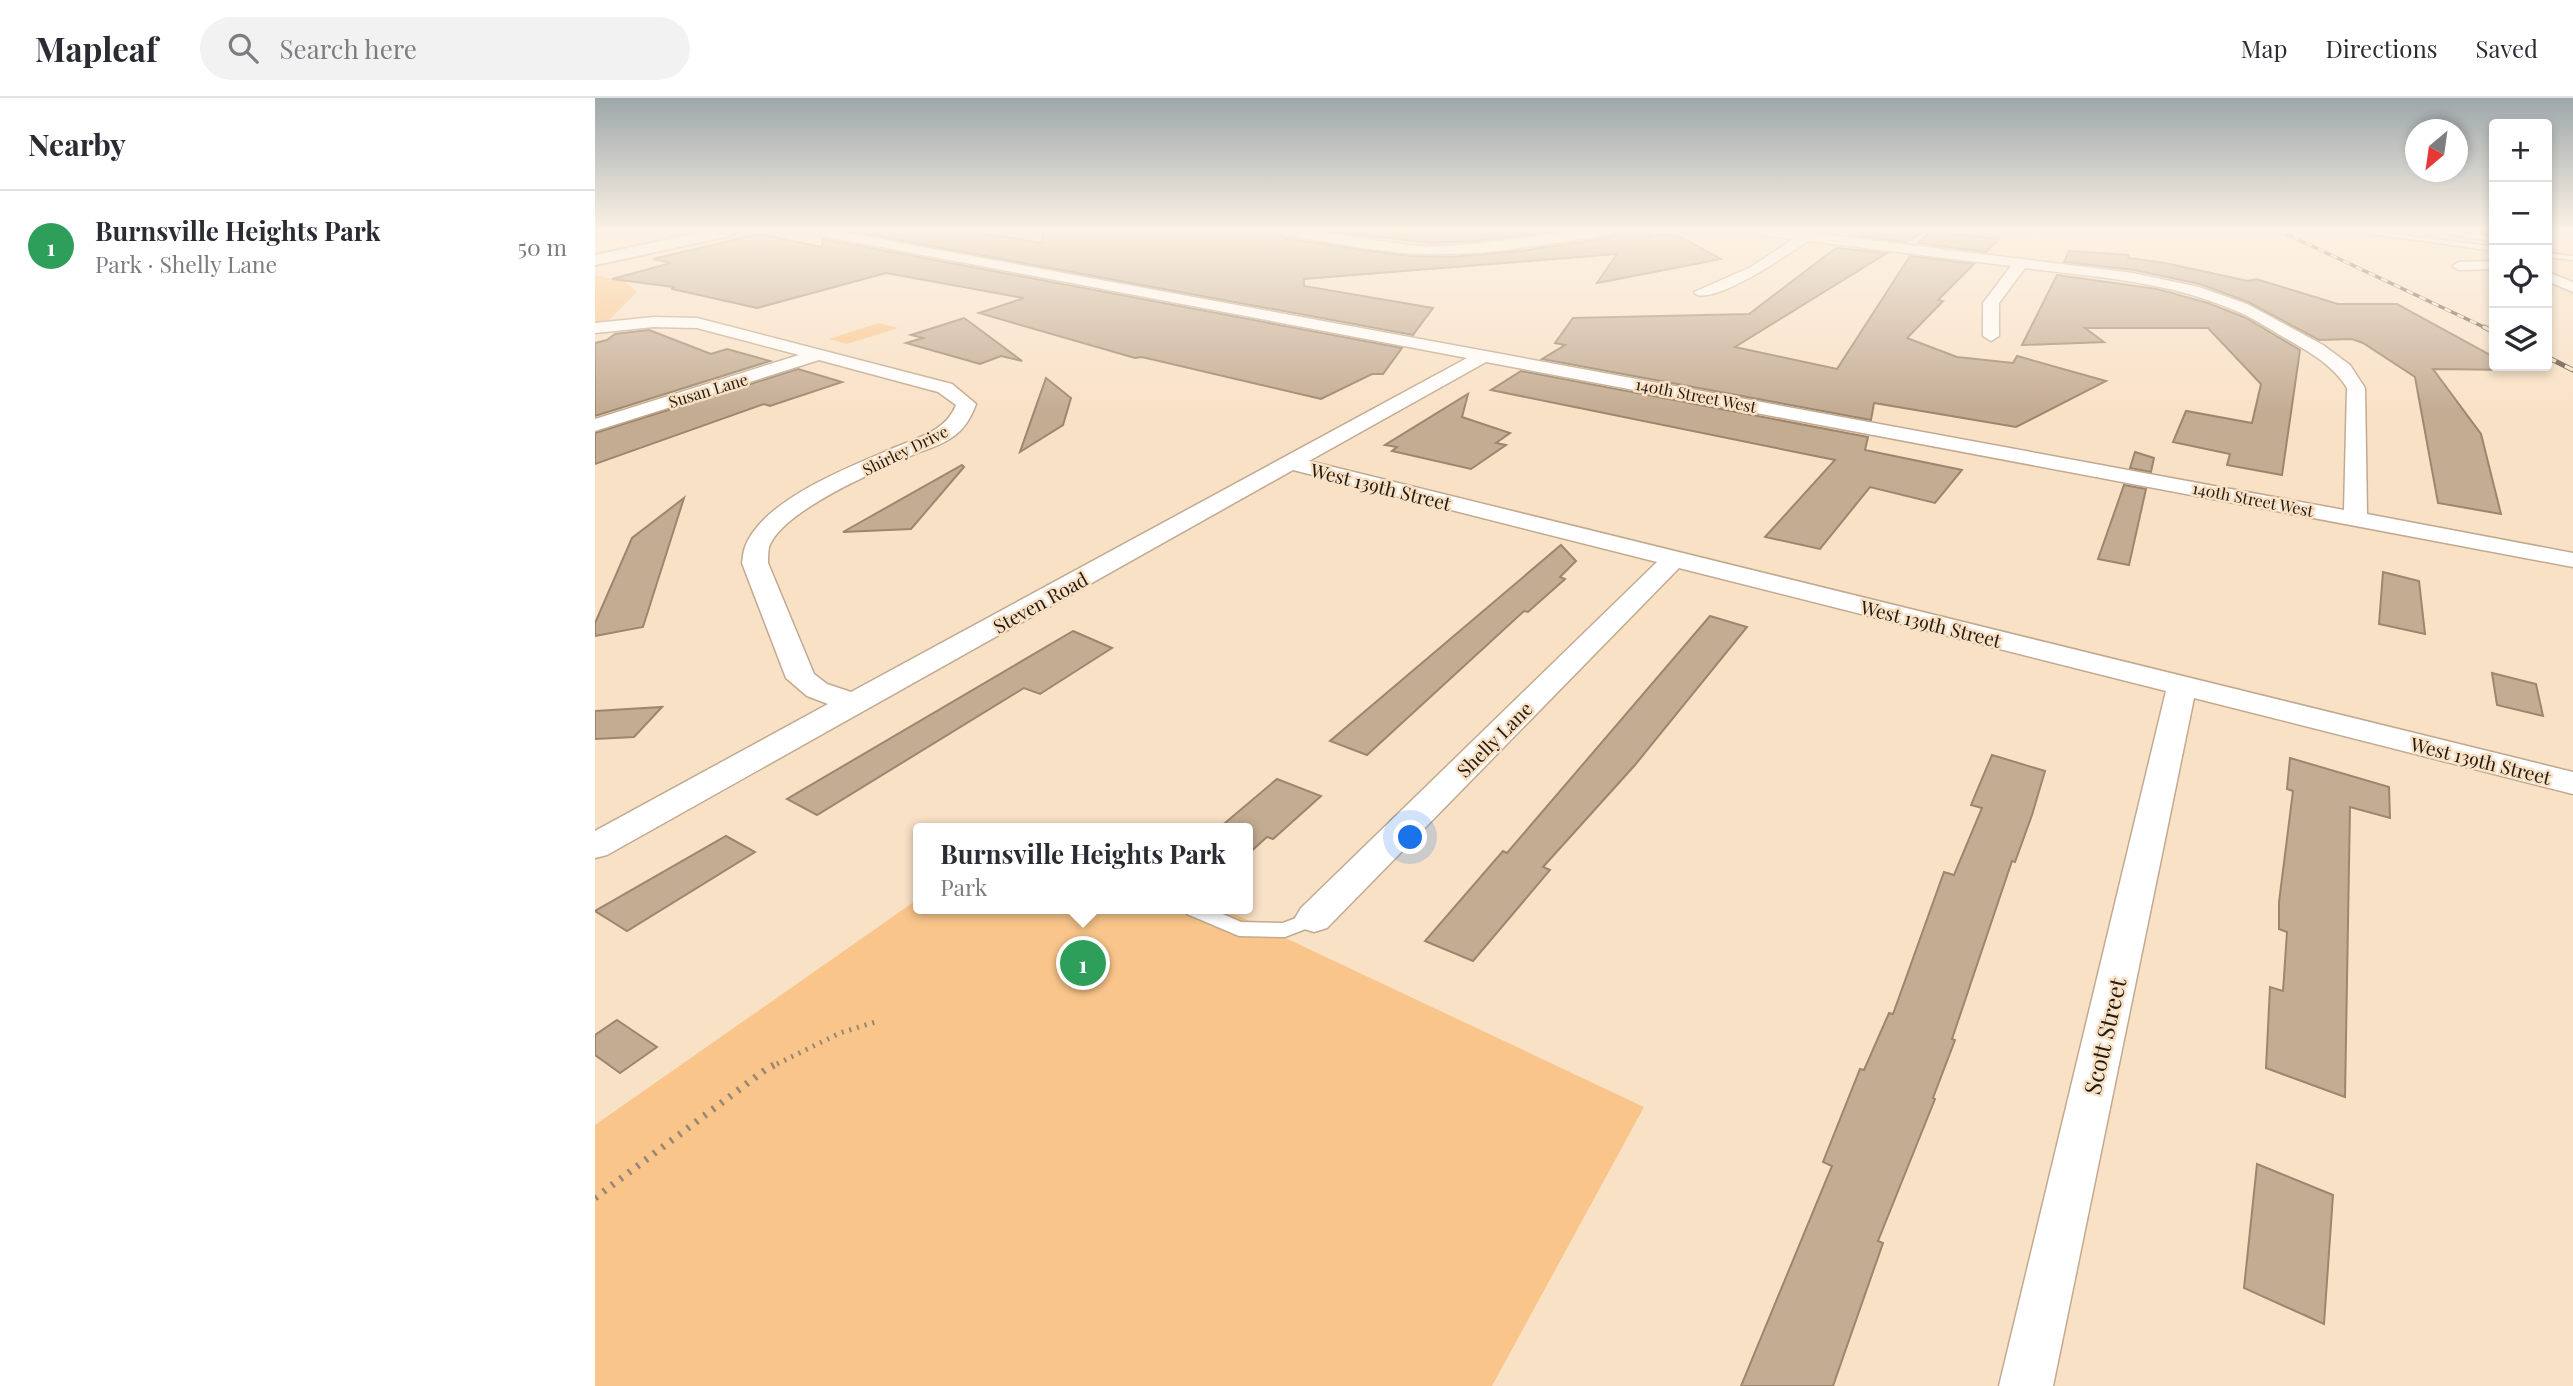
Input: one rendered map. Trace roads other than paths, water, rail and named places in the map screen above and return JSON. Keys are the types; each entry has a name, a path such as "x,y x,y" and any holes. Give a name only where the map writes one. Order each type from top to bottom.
{"street":[{"name":"140th Street West","path":"1141,291 2573,560"},
{"path":"1991,336 1991,303 2000,291"},
{"path":"2197,291 2241,307 2318,349 2344,369 2356,388 2355,518"},
{"name":"Shirley Drive","path":"595,328 654,322 697,323 945,388 966,404 961,418 944,434 827,487 801,502 767,531 757,546 755,563 801,678 817,690 856,704"},
{"name":"Susan Lane","path":"595,425 821,354"},
{"name":"Steven Road","path":"595,846 1485,355"},
{"name":"West 139th Street","path":"1290,463 2573,783"},
{"name":"Shelly Lane","path":"1314,918 1674,559"},
{"name":"Scott Street","path":"2026,1386 2182,686"}],"lane":[{"path":"1206,914 1239,929 1285,930 1314,918"}],"railway":[{"path":"2408,291 2488,329"},
{"path":"2484,327 2488,329"},
{"path":"2552,360 2573,370"}],"place":[{"name":"Burnsville Heights Park","path":"1083,963"}]}
